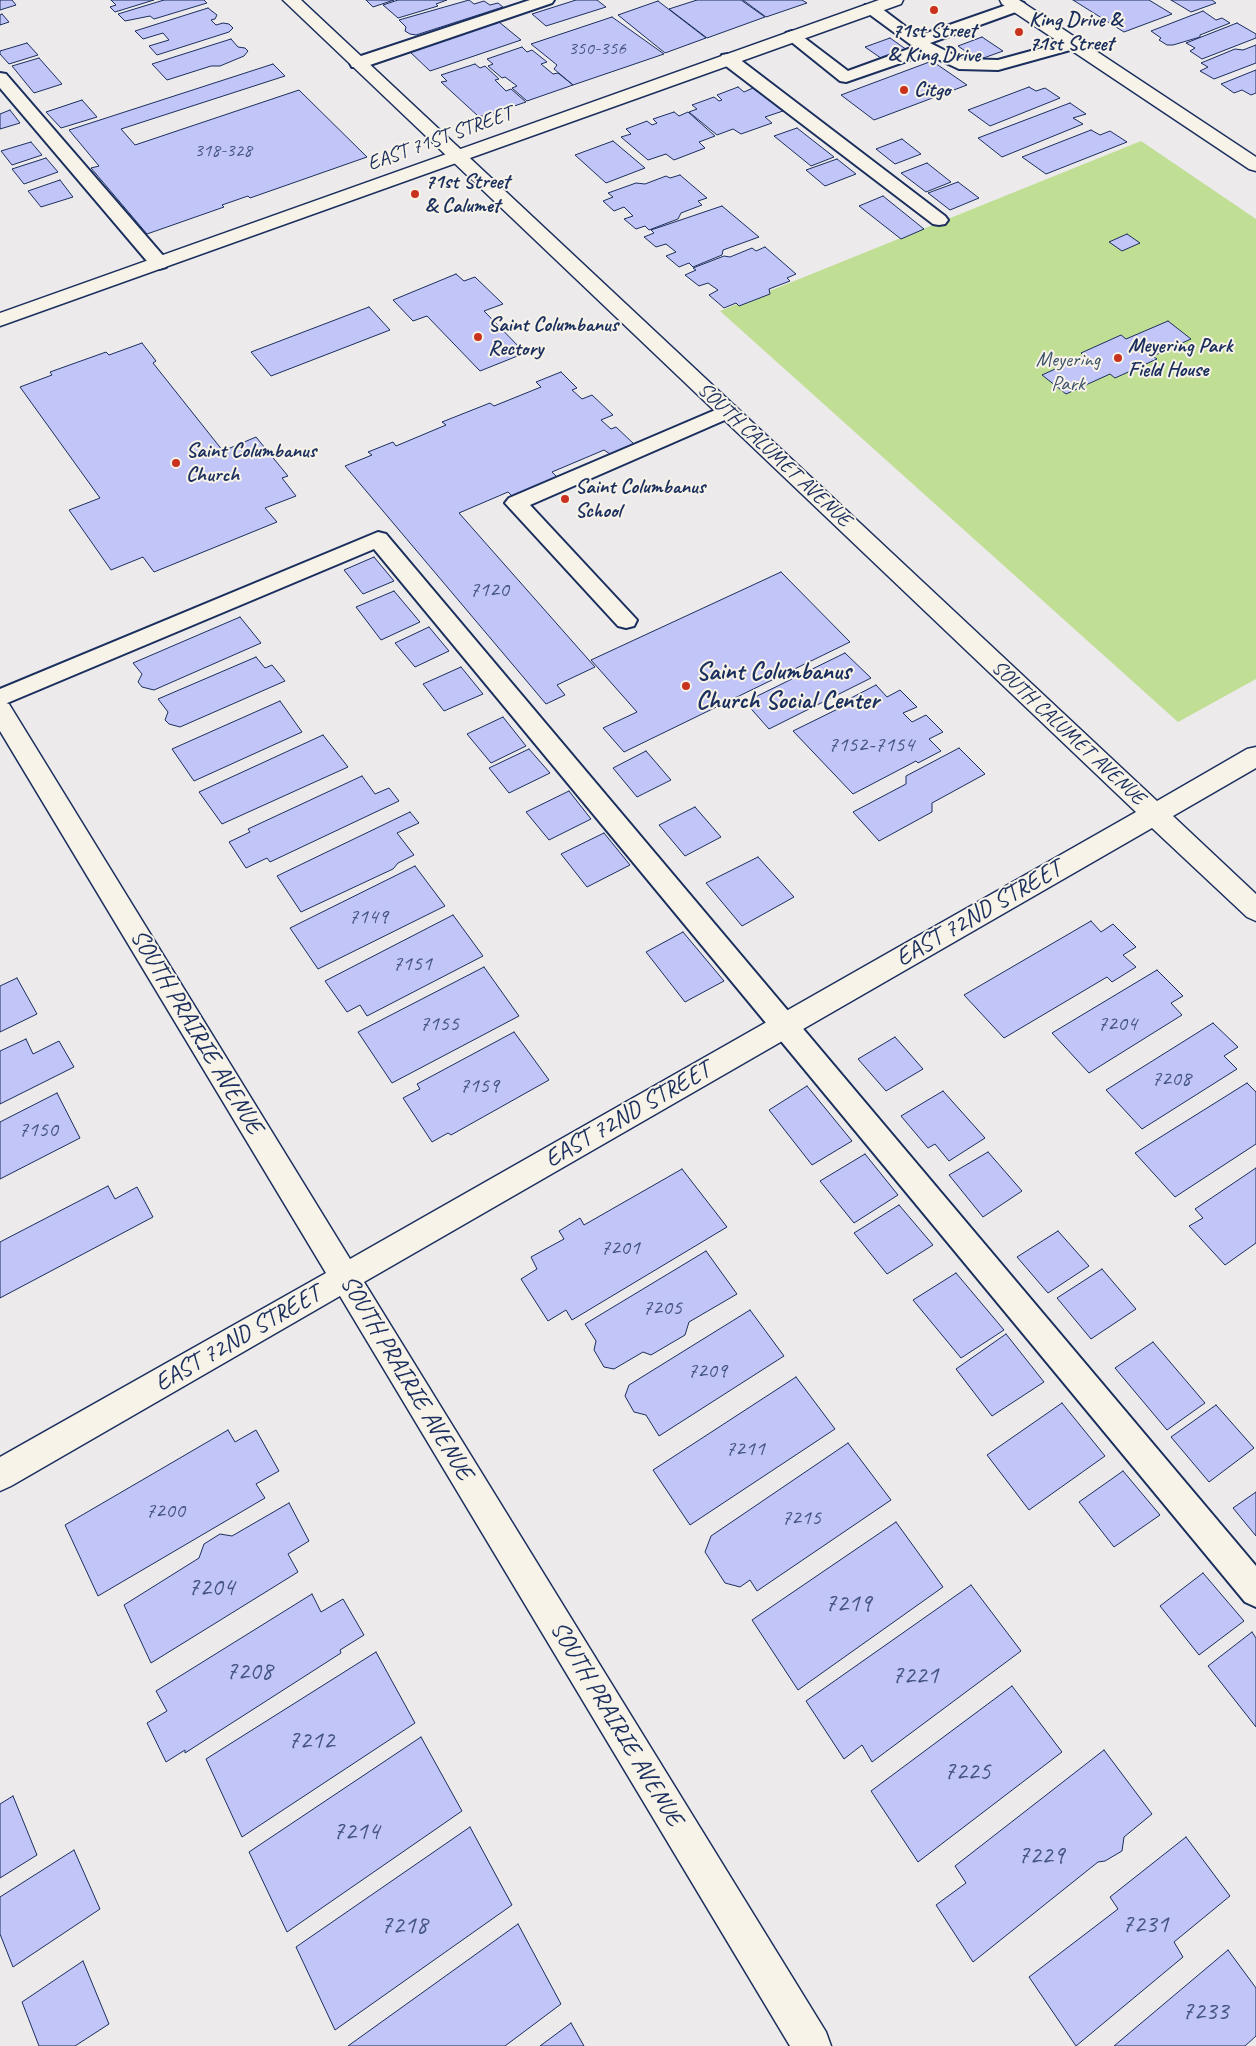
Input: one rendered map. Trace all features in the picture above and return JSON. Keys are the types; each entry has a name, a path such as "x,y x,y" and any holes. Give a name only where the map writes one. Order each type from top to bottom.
{"street":[{"name":"SOUTH CALUMET AVENUE","path":"291,0 1256,910"},
{"name":"EAST 71ST STREET","path":"0,320 895,0"},
{"path":"1013,3 1256,164"},
{"name":"SOUTH PRAIRIE AVENUE","path":"0,710 812,2046"},
{"name":"EAST 72ND STREET","path":"0,1475 1256,756"}],"lane":[{"path":"358,63 546,0"},
{"path":"792,36 846,77 922,45 1013,3"},
{"path":"871,8 922,45 959,64 998,65 1074,44"},
{"path":"728,59 939,220"},
{"path":"0,78 159,263"},
{"path":"626,620 516,503 728,411"},
{"path":"0,698 378,539 1256,1591"}],"green space":[{"name":"Meyering Park","path":"1141,141 1256,219 1256,679 1178,722 720,311"}],"building":[{"path":"0,0 12,0 16,5 0,10"},
{"path":"111,0 154,0 115,12 110,7 116,5"},
{"path":"164,0 204,0 207,3 154,19 150,16 125,21 118,14"},
{"path":"366,0 394,0 373,7"},
{"path":"398,0 447,0 436,4 438,6 398,18 383,5"},
{"path":"469,0 474,4 484,1 490,5 498,3 503,7 416,35 405,31 406,27 399,20"},
{"path":"576,0 597,0 606,7 546,26 532,14"},
{"path":"697,0 741,0 765,17 707,38 669,9"},
{"path":"743,0 802,0 807,3 766,17"},
{"path":"1073,0 1149,0 1172,14 1124,32"},
{"path":"1171,0 1212,0 1216,3 1191,12"},
{"path":"658,1 706,38 665,53 618,15"},
{"path":"208,8 217,15 215,19 211,20 216,25 229,24 233,28 229,32 157,55 149,46 169,40 163,33 143,39 135,31"},
{"path":"1203,11 1216,20 1222,18 1230,23 1200,35 1200,37 1173,45 1167,45 1159,40 1161,38 1151,31"},
{"path":"2,14 9,22 0,25 0,15"},
{"path":"612,17 664,54 573,85 554,69 557,65 531,44"},
{"path":"499,22 521,40 430,71 409,51"},
{"path":"1237,23 1256,34 1256,38 1202,59 1190,51 1195,48 1186,43"},
{"path":"982,37 1003,51 978,60 958,46"},
{"path":"890,38 910,52 885,61 865,47"},
{"path":"231,39 238,47 245,48 248,51 244,56 220,66 211,66 167,80 152,64"},
{"path":"27,43 38,55 9,64 0,54 0,51"},
{"path":"1256,45 1256,63 1214,79 1200,71 1208,67 1201,63 1235,49 1243,50"},
{"path":"522,47 527,52 532,50 547,62 541,64 553,74 558,73 573,85 527,101 512,88 517,86 505,77 502,78 488,66 493,64 487,59"},
{"path":"39,58 62,84 34,93 12,66"},
{"name":"Citgo","path":"932,61 967,85 874,120 841,95"},
{"path":"273,64 285,76 121,129 135,145 299,90 367,157 250,198 248,196 222,205 224,207 147,234 91,168 99,166 69,130"},
{"path":"475,64 480,68 485,66 499,79 495,80 506,91 511,89 526,102 485,116 478,116 441,82 447,81 441,75"},
{"path":"1256,70 1256,93 1251,95 1242,90 1234,93 1221,84"},
{"path":"738,87 744,92 753,88 783,111 765,117 772,123 741,134 733,129 717,135 689,112 697,109 692,105 714,97 719,101 722,100 717,95"},
{"path":"1029,87 1036,91 1045,88 1060,98 990,126 968,110"},
{"path":"82,100 97,117 61,128 46,112"},
{"path":"1070,103 1086,114 1073,118 1083,124 1002,157 978,138"},
{"path":"10,110 20,123 0,129 0,114"},
{"path":"674,112 679,116 688,112 715,136 699,142 705,148 674,160 666,154 648,160 621,137 631,134 626,129 647,121 652,125 657,123 653,119"},
{"path":"797,128 834,157 811,166 774,136"},
{"path":"1091,130 1100,135 1110,131 1127,142 1046,174 1022,157"},
{"path":"902,139 921,154 895,164 876,149"},
{"path":"613,141 645,168 606,183 575,155"},
{"path":"31,142 42,155 12,165 1,151"},
{"path":"46,158 58,172 24,184 12,169"},
{"path":"837,159 856,174 825,186 806,170"},
{"path":"927,163 951,182 926,192 901,173"},
{"path":"680,175 707,198 698,201 702,205 681,213 678,219 649,230 645,226 636,229 624,219 633,216 624,207 614,211 603,201 613,197 608,193 636,183 645,184 666,176 670,178"},
{"path":"60,180 73,197 41,207 28,191"},
{"path":"958,182 979,198 950,210 928,193"},
{"path":"883,196 924,229 901,239 859,206"},
{"path":"722,206 759,237 723,250 722,255 693,267 689,263 679,267 666,256 676,252 666,244 656,247 644,237 654,233 651,230"},
{"path":"1127,234 1140,243 1122,251 1109,242"},
{"path":"765,247 796,274 787,278 790,281 769,289 770,294 739,306 736,303 724,308 709,295 718,290 708,283 699,286 685,275 696,270 693,268 724,256 730,257 752,248 756,251"},
{"name":"Saint Columbanus Rectory","path":"456,274 464,281 475,277 503,304 484,311 525,353 480,371 427,316 413,321 393,300"},
{"path":"369,307 390,330 271,376 251,352"},
{"name":"Meyering Park Field House","path":"1168,321 1191,339 1153,356 1157,359 1115,378 1110,374 1066,394 1042,375 1084,356 1081,353 1121,335 1126,339"},
{"name":"Saint Columbanus Church","path":"142,343 156,361 153,363 223,451 256,437 288,476 282,478 296,496 265,508 277,522 154,572 143,557 111,570 69,510 100,498 20,387 52,375 50,372 106,352 109,355"},
{"path":"561,372 577,388 572,390 582,399 592,395 613,415 601,420 611,429 616,427 634,444 610,454 604,450 552,472 557,477 512,496 508,492 459,513 595,667 557,685 565,695 546,704 345,466 372,455 368,452 393,442 396,446 446,425 442,422 490,403 494,406 541,387 536,382"},
{"path":"374,557 394,581 363,594 344,570"},
{"name":"Saint Columbanus Church Social Center","path":"781,572 850,642 624,752 603,728 637,712 591,660"},
{"path":"394,591 420,622 381,640 356,607"},
{"path":"240,617 261,643 154,690 142,687 138,682 142,674 133,663"},
{"path":"429,627 449,651 415,667 395,643"},
{"path":"845,653 871,678 769,729 745,702"},
{"path":"256,657 265,668 272,665 285,681 180,727 169,724 165,720 168,712 158,699"},
{"path":"461,667 483,694 444,711 423,684"},
{"path":"876,685 887,697 900,690 917,707 903,713 912,722 926,715 943,732 929,739 941,751 918,763 916,761 853,794 793,731 854,701 851,698"},
{"path":"280,701 302,732 194,781 172,749"},
{"path":"503,717 526,746 491,763 467,734"},
{"path":"323,735 348,767 222,824 199,792"},
{"path":"959,748 985,774 932,803 932,812 879,841 853,812 906,784 906,776"},
{"path":"529,749 550,773 509,793 489,768"},
{"path":"646,751 671,780 637,797 613,768"},
{"path":"362,776 375,794 389,788 399,801 270,862 267,858 246,868 229,842 250,832 248,829"},
{"path":"569,791 591,819 549,840 526,812"},
{"path":"695,807 721,837 685,856 659,825"},
{"path":"410,812 419,823 397,833 414,855 398,863 393,869 301,912 277,876"},
{"path":"604,833 630,865 587,887 561,854"},
{"path":"758,857 794,897 742,926 706,883"},
{"path":"415,866 445,906 318,969 290,928"},
{"path":"453,915 483,956 367,1016 360,1005 347,1012 325,981"},
{"path":"1091,921 1101,932 1113,924 1136,947 1123,955 1136,967 1112,982 1107,977 1004,1038 964,995"},
{"path":"683,932 724,981 685,1002 646,952"},
{"path":"484,967 519,1016 392,1083 358,1032"},
{"path":"1157,970 1183,996 1171,1003 1182,1015 1089,1073 1052,1033"},
{"path":"17,978 37,1014 0,1032 0,986"},
{"path":"1213,1023 1238,1047 1224,1056 1237,1069 1142,1129 1106,1090"},
{"path":"514,1032 549,1080 451,1135 448,1133 432,1142 403,1098 420,1089 417,1084"},
{"path":"895,1037 923,1069 886,1091 858,1059"},
{"path":"26,1039 33,1054 59,1041 74,1067 0,1104 0,1051"},
{"path":"1247,1083 1256,1092 1256,1144 1175,1197 1135,1153"},
{"path":"807,1086 852,1141 812,1165 769,1110"},
{"path":"943,1091 985,1138 949,1161 935,1144 928,1148 901,1116"},
{"path":"57,1093 80,1138 0,1179 0,1122"},
{"path":"988,1152 1022,1191 983,1217 949,1175"},
{"path":"865,1154 898,1195 854,1223 820,1181"},
{"path":"1256,1168 1256,1243 1225,1265 1189,1226 1203,1218 1195,1209"},
{"path":"682,1169 727,1227 572,1320 566,1310 548,1321 521,1279 537,1269 531,1257 564,1239 559,1231 580,1218 584,1225"},
{"path":"108,1186 115,1199 137,1187 153,1217 0,1298 0,1242"},
{"path":"899,1205 933,1245 887,1274 854,1233"},
{"path":"1058,1231 1089,1266 1048,1293 1017,1257"},
{"path":"706,1251 737,1294 689,1322 685,1335 651,1355 643,1352 614,1369 604,1367 594,1350 596,1341 585,1324"},
{"path":"1102,1269 1136,1309 1091,1339 1057,1298"},
{"path":"956,1273 1004,1330 961,1358 913,1300"},
{"path":"750,1310 784,1356 659,1436 646,1415 634,1412 625,1396 629,1385"},
{"path":"1006,1334 1044,1382 992,1416 956,1369"},
{"path":"1153,1342 1205,1403 1167,1430 1115,1368"},
{"path":"796,1377 835,1429 690,1525 653,1470"},
{"path":"1062,1403 1105,1456 1029,1510 987,1455"},
{"path":"1216,1405 1254,1448 1209,1482 1171,1437"},
{"path":"228,1430 235,1442 256,1430 279,1471 256,1484 265,1498 98,1596 65,1525"},
{"path":"848,1443 891,1500 757,1591 750,1580 740,1587 725,1583 705,1552 711,1536"},
{"path":"1123,1471 1160,1515 1114,1547 1079,1502"},
{"path":"1256,1492 1256,1536 1233,1508"},
{"path":"289,1503 309,1541 288,1554 298,1572 151,1663 124,1605 199,1558 204,1544 220,1534 232,1536"},
{"path":"896,1522 943,1587 798,1690 752,1620"},
{"path":"1203,1573 1244,1621 1199,1655 1160,1606"},
{"path":"971,1585 1021,1651 872,1762 862,1745 844,1759 806,1701"},
{"path":"312,1594 321,1612 343,1599 364,1635 340,1650 341,1653 185,1753 185,1750 166,1762 147,1723 167,1711 156,1691"},
{"path":"1252,1632 1256,1638 1256,1727 1208,1666"},
{"path":"376,1652 415,1723 242,1837 206,1759"},
{"path":"1012,1686 1062,1752 918,1862 871,1791"},
{"path":"421,1737 462,1811 287,1932 249,1852"},
{"path":"1104,1750 1152,1814 1124,1837 1122,1851 1105,1861 1098,1862 973,1962 936,1905 966,1883 955,1866"},
{"path":"13,1796 37,1855 0,1878 0,1804"},
{"path":"470,1827 512,1905 335,2030 296,1947"},
{"path":"1186,1837 1230,1896 1174,1942 1183,1957 1076,2046 1029,1977 1118,1909 1110,1897"},
{"path":"74,1850 100,1909 13,1967 0,1934 0,1897"},
{"path":"518,1924 561,2004 505,2046 348,2046"},
{"path":"1228,1950 1256,1988 1256,2036 1245,2046 1114,2046"},
{"path":"83,1961 109,2024 75,2046 39,2046 22,2002"},
{"path":"571,2023 584,2046 540,2046"}],"place":[{"name":"71st Street & King Drive","path":"934,10"},
{"name":"King Drive & 71st Street","path":"1019,32"},
{"name":"Citgo","path":"904,90"},
{"name":"71st Street & Calumet","path":"415,194"},
{"name":"Saint Columbanus Rectory","path":"478,337"},
{"name":"Meyering Park Field House","path":"1118,358"},
{"name":"Saint Columbanus Church","path":"176,463"},
{"name":"Saint Columbanus School","path":"565,499"},
{"name":"Saint Columbanus Church Social Center","path":"686,686"}]}
